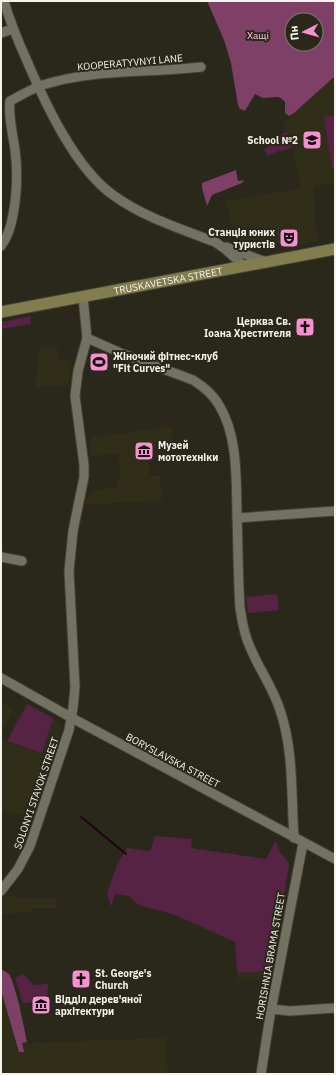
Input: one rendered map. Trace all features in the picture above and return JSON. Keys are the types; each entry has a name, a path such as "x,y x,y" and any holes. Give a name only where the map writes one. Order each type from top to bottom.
{"main road":[{"name":"TRUSKAVETSKA STREET","path":"1,312 335,249"}],"street":[{"path":"4,1 13,29 38,87 78,157 89,172 104,188 120,200 147,215 222,247 266,262"},
{"path":"1,34 13,29"},
{"name":"KOOPERATYVNYI LANE","path":"1,246 10,227 16,197 17,179 10,115 10,101 45,84 98,74 201,67"},
{"path":"222,247 244,266"},
{"path":"222,247 229,269"},
{"path":"82,297 87,338"},
{"name":"HORISHNIA BRAMA STREET","path":"87,338 123,354 193,380 201,385 213,395 225,416 232,442 235,463 241,617 249,646 274,692 286,730 299,840 261,1074"},
{"name":"SOLONYI STAVOK STREET","path":"1,890 18,869 30,846 72,718 75,687 69,571 73,531 84,477 75,396 78,371 87,338"},
{"path":"237,518 335,511"},
{"path":"1,557 22,561"},
{"name":"BORYSLAVSKA STREET","path":"1,678 72,718 335,859"},
{"path":"271,1009 290,1012 335,1008"}],"shaded area":[{"path":"335,76 335,183 314,186 316,231 319,241 299,245 298,237 280,241 280,243 269,245 268,243 251,247 236,241 226,201 301,188 293,148 283,123"},
{"path":"335,115 335,168 332,168 324,117"},
{"path":"286,131 292,148 267,156 264,150"},
{"path":"30,316 31,324 1,329 1,322"},
{"path":"42,346 58,348 57,359 72,361 68,385 35,387 39,352"},
{"path":"171,426 173,445 147,449 150,476 160,476 162,500 85,505 86,498 88,498 90,492 116,487 121,471 118,454 91,456 90,443 92,438"},
{"path":"277,594 279,610 248,613 246,597"},
{"path":"1,702 14,709 1,733"},
{"path":"27,704 53,718 42,753 7,741"},
{"path":"53,718 61,724 61,732 34,817 1,811 1,738 11,744 42,753"},
{"path":"155,836 192,839 191,848 266,859 276,840 279,851 287,860 289,865 271,971 237,973 235,942 175,915 139,905 129,896 115,894 111,907 107,893 118,863 127,848 150,851"},
{"path":"5,895 27,899 56,899 56,908 31,908 31,912 1,914 1,900"},
{"path":"1,969 22,1043 165,1038 168,1074 1,1074"},
{"path":"263,972 263,979 238,980 238,973"},
{"path":"24,974 33,985 48,984 47,1001 23,1003 15,978"}],"green space":[{"name":"Хащі","path":"207,1 334,1 335,76 294,113 289,116 285,113 285,102 278,97 263,98 255,94 245,111 240,109 231,63 224,40"},
{"path":"236,170 238,181 244,180 242,183 212,195 207,206 202,183"},
{"path":"3,970 9,974 12,980 19,1004 27,1042 22,1043 24,1052 19,1052 1,990 1,971"}],"waterway":[{"path":"80,816 126,854"}],"place":[{"name":"School №2","path":"312,140"},
{"name":"Станція юних туристів","path":"289,238"},
{"name":"Церква Св. Іоана Хрестителя","path":"305,327"},
{"name":"Жіночий фітнес-клуб \"Fit Curves\"","path":"99,362"},
{"name":"Музей мототехніки","path":"144,451"},
{"name":"St. George's Church","path":"81,979"},
{"name":"Відділ дерев'яної архітектури","path":"41,1005"}]}
